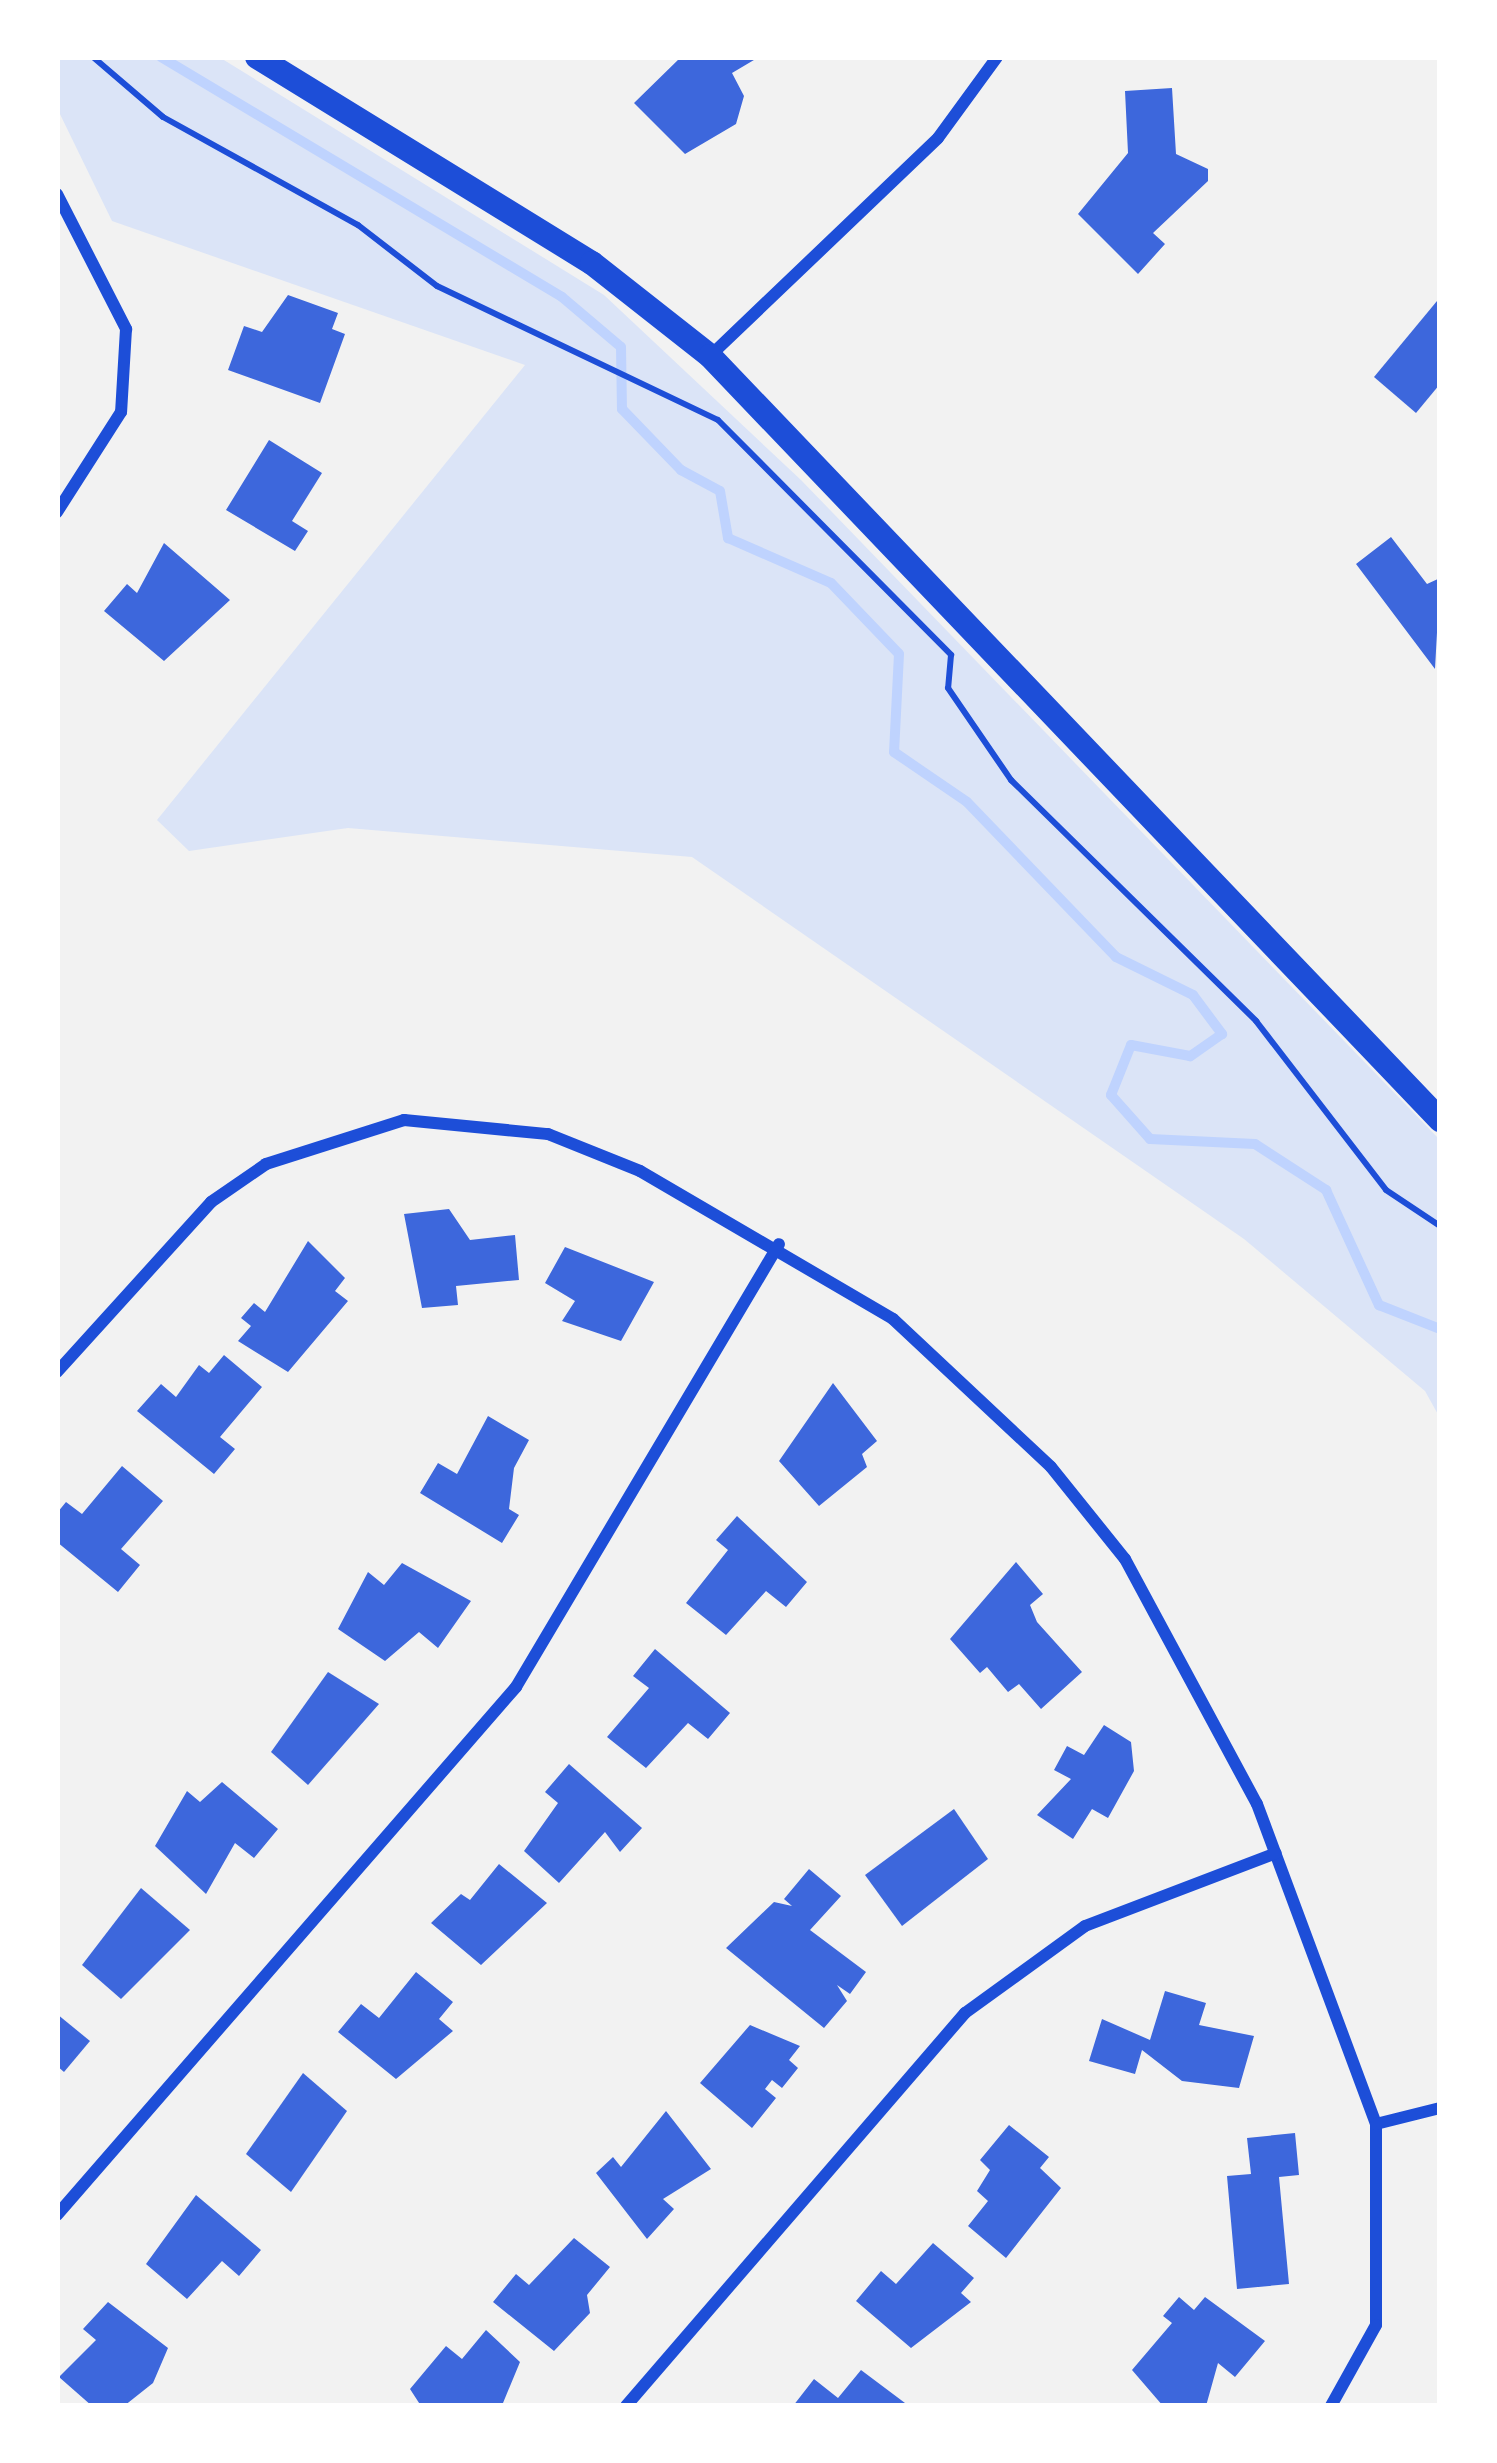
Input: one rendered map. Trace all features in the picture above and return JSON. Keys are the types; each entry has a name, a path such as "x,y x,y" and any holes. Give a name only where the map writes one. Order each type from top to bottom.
{"main road":[{"path":"257,57 592,263 710,356 1440,1120"}],"street":[{"path":"710,356 898,180 997,57"},
{"path":"57,194 125,329 121,412 57,512"},
{"path":"57,1372 211,1202 266,1164 404,1120 548,1134 779,1244 893,1319 1051,1467 1181,1654 1276,1853 1376,2124 1376,2325 1331,2406"},
{"path":"57,2215 516,1687 779,1244"},
{"path":"626,2406 965,2013 1085,1926 1276,1853"},
{"path":"1376,2124 1440,2108"}],"path":[{"path":"93,57 164,117 358,225 437,286 637,373 718,420 951,655 948,688 1011,780 1256,1021 1386,1190 1440,1226"}],"shaded area":[{"path":"57,57 219,57 604,295 801,480 1440,1140 1440,1418 1425,1391 1244,1239 692,857 348,828 189,851 157,820 525,365 112,221 57,108"}],"building":[{"path":"681,57 759,57 732,73 744,96 736,124 685,154 634,103"},
{"path":"1172,88 1176,154 1208,169 1208,181 1153,233 1165,244 1138,274 1078,214 1128,153 1125,91"},
{"path":"288,295 338,313 332,329 345,334 320,403 228,370 244,326 262,332"},
{"path":"1437,301 1440,384 1416,413 1374,377"},
{"path":"269,440 322,473 292,521 308,531 295,551 226,510"},
{"path":"1391,537 1427,584 1440,578 1435,669 1356,564"},
{"path":"164,543 230,600 164,661 104,611 127,584 137,593"},
{"path":"449,1209 470,1240 515,1235 519,1280 456,1286 458,1305 422,1308 404,1214"},
{"path":"308,1241 345,1278 335,1291 348,1301 288,1372 238,1341 251,1326 241,1318 254,1303 265,1312"},
{"path":"565,1247 654,1282 621,1341 562,1321 575,1301 545,1283"},
{"path":"224,1355 262,1387 220,1437 235,1449 214,1474 137,1411 161,1384 176,1397 199,1365 209,1373"},
{"path":"833,1383 877,1441 862,1454 867,1467 819,1506 779,1461"},
{"path":"488,1416 529,1440 514,1468 509,1509 519,1515 502,1543 420,1493 438,1463 457,1474"},
{"path":"122,1466 163,1501 121,1549 140,1565 118,1592 57,1542 57,1513 66,1502 82,1514"},
{"path":"737,1516 807,1582 786,1607 766,1591 726,1635 686,1603 728,1550 716,1540"},
{"path":"1016,1562 1043,1594 1030,1605 1037,1622 1082,1672 1041,1709 1019,1684 1008,1692 987,1667 980,1673 950,1639"},
{"path":"402,1563 471,1601 438,1648 419,1632 385,1661 338,1629 368,1572 384,1585"},
{"path":"655,1649 730,1713 708,1739 688,1723 646,1768 607,1737 649,1688 633,1676"},
{"path":"328,1672 379,1704 308,1785 271,1752"},
{"path":"1104,1725 1131,1742 1134,1771 1108,1818 1092,1809 1073,1839 1037,1815 1071,1779 1054,1770 1067,1746 1084,1755"},
{"path":"569,1764 642,1828 620,1852 605,1832 559,1883 524,1851 558,1803 545,1792"},
{"path":"222,1782 278,1829 254,1858 235,1843 206,1894 155,1846 187,1791 200,1802"},
{"path":"954,1809 988,1859 902,1926 865,1875"},
{"path":"499,1864 547,1903 481,1965 431,1923 461,1894 470,1900"},
{"path":"809,1869 841,1896 810,1930 866,1972 850,1994 837,1985 847,2001 824,2028 726,1948 774,1902 792,1906 784,1899"},
{"path":"141,1888 190,1930 121,1999 82,1965"},
{"path":"416,1972 453,2002 439,2019 453,2031 396,2079 338,2032 361,2004 379,2018"},
{"path":"1165,1991 1206,2003 1199,2025 1254,2036 1239,2088 1182,2081 1142,2050 1135,2074 1089,2061 1102,2019 1150,2040"},
{"path":"57,2014 90,2041 64,2072 57,2066"},
{"path":"750,2025 800,2046 789,2060 798,2068 782,2088 772,2080 765,2089 776,2098 752,2128 700,2083"},
{"path":"303,2073 347,2111 291,2192 246,2154"},
{"path":"666,2111 711,2169 663,2199 674,2209 647,2239 596,2173 613,2157 621,2167"},
{"path":"1009,2125 1049,2157 1040,2168 1061,2188 1006,2258 968,2226 988,2201 977,2191 990,2170 980,2160"},
{"path":"1295,2133 1299,2175 1279,2177 1289,2284 1237,2289 1227,2176 1251,2174 1247,2138"},
{"path":"196,2195 261,2250 239,2276 222,2261 187,2299 146,2264"},
{"path":"574,2238 610,2267 587,2295 590,2313 554,2351 493,2302 516,2274 529,2285"},
{"path":"933,2243 974,2278 961,2293 971,2302 911,2348 856,2301 881,2271 896,2284"},
{"path":"1179,2297 1194,2310 1205,2297 1265,2341 1235,2377 1218,2363 1206,2406 1163,2406 1132,2370 1172,2323 1163,2316"},
{"path":"108,2302 168,2348 153,2383 124,2406 92,2406 59,2377 96,2340 83,2329"},
{"path":"486,2330 520,2362 503,2403 421,2406 410,2389 446,2346 462,2359"},
{"path":"861,2370 909,2406 793,2406 814,2379 838,2398"}],"waterway":[{"path":"161,57 562,297 621,347 622,409 681,470 720,491 728,538 831,583 899,654 894,752 967,802 1116,957 1193,995 1222,1034 1190,1056 1131,1045 1111,1095 1150,1139 1255,1144 1326,1190 1379,1305 1440,1329"}]}
